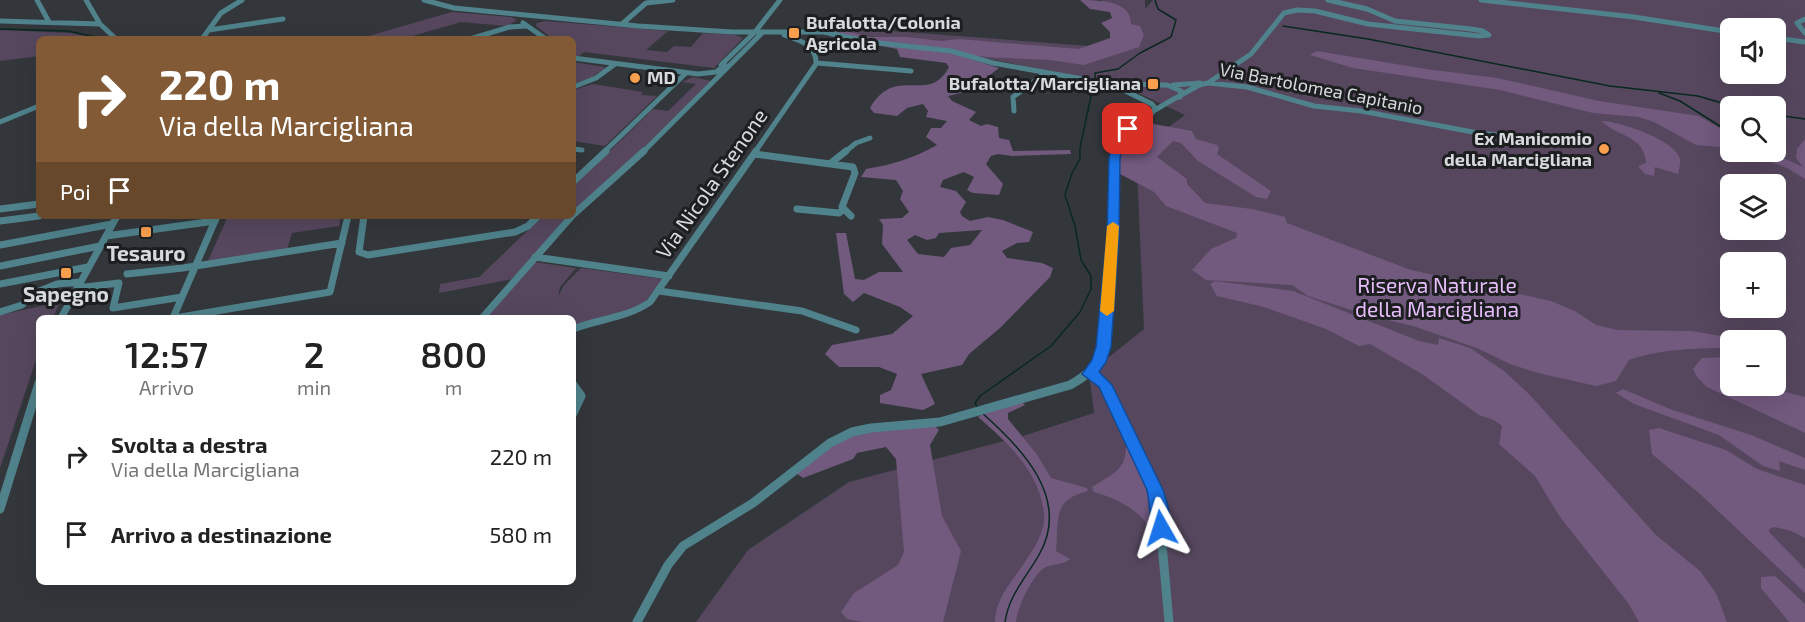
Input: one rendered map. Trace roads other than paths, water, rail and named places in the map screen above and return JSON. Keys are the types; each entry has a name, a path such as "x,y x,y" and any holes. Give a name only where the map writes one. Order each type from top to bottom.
{"street":[{"path":"37,0 49,22"},
{"path":"86,0 100,24 113,36"},
{"path":"204,36 221,13 242,0"},
{"path":"424,0 454,8 622,24 732,32 827,32 867,42 951,51 995,64 1117,86 1155,107 1152,113"},
{"path":"638,1 646,3 673,0"},
{"path":"576,58 710,78 721,74 759,32 780,0"},
{"path":"637,622 668,565 683,546 753,503 830,443 846,435 871,428 940,422 959,417 1070,385 1089,374 1099,362 1104,347 1113,236 1116,145 1128,129 1251,54 1284,14 1297,9 1368,24 1479,36 1489,35 1471,28 1395,21 1367,9 1328,0"},
{"path":"1481,0 1634,17 1720,30"},
{"path":"622,24 646,3"},
{"path":"498,13 517,16 540,36"},
{"path":"527,25 534,16"},
{"path":"209,30 283,19"},
{"path":"480,36 545,19 568,19"},
{"path":"1805,19 1797,23 1805,33"},
{"path":"0,21 100,24"},
{"path":"732,32 743,34 748,39"},
{"path":"710,78 721,74 748,39 759,32"},
{"path":"576,211 665,132 714,71 759,32"},
{"path":"777,32 810,46 816,54 817,63 911,71"},
{"path":"1786,39 1805,42"},
{"name":"Via Nicola Stenone","path":"576,328 641,309 659,291 817,63"},
{"path":"576,86 596,78 615,64"},
{"path":"576,179 686,73"},
{"path":"1014,111 1013,97 1045,73"},
{"name":"Via Bartolomea Capitanio","path":"1094,81 1153,85 1208,82 1247,87 1304,105 1361,111 1478,133 1571,142"},
{"path":"1153,85 1138,89 1144,99 1161,103 1173,101"},
{"path":"1167,85 1179,90 1182,94 1180,97"},
{"path":"0,122 36,107"},
{"path":"831,163 856,143 870,138"},
{"path":"576,149 582,150"},
{"path":"754,154 850,165 855,170 842,206 851,216"},
{"path":"0,209 36,204"},
{"path":"798,209 839,213 844,209"},
{"path":"0,221 36,216"},
{"path":"63,315 115,219"},
{"path":"106,236 210,219"},
{"path":"175,315 216,219"},
{"path":"192,315 330,292 347,219"},
{"path":"363,219 358,248 359,252 368,255 515,232 528,226 535,219"},
{"path":"485,315 568,219"},
{"path":"0,245 112,224"},
{"path":"127,274 342,243"},
{"path":"0,266 100,246"},
{"path":"535,257 669,276"},
{"path":"0,284 88,267"},
{"path":"0,312 22,305 32,294 57,284 119,283 113,308 182,297"},
{"path":"659,291 802,311 856,330"},
{"path":"1089,374 1097,377 1105,385 1157,495 1169,622"},
{"path":"576,389 581,396 576,407"},
{"path":"0,509 36,393"}],"waterway":[{"path":"1095,78 1095,73 1118,69 1140,53 1171,37 1176,20 1158,9 1155,0"},
{"path":"1283,26 1368,39 1610,86 1698,96 1720,102"},
{"path":"0,29 68,31 91,36"},
{"path":"977,407 975,403 980,396 1051,346 1080,312 1091,289 1091,276 1081,260 1075,226 1065,195 1072,173 1080,159 1080,148 1094,82"},
{"path":"1659,93 1680,101 1720,126"},
{"path":"1786,116 1805,119"},
{"path":"982,413 1026,458 1045,494 1049,513 1048,533 1040,553 1014,594 1005,622"}],"place":[{"name":"Bufalotta/Colonia Agricola","path":"794,33"},
{"name":"MD","path":"635,78"},
{"name":"Bufalotta/Marcigliana","path":"1153,84"},
{"name":"Ex Manicomio della Marcigliana","path":"1604,149"},
{"name":"Tesauro","path":"146,232"},
{"name":"Sapegno","path":"66,273"}],"park label":[{"name":"Riserva Naturale della Marcigliana","path":"1437,298"}]}
